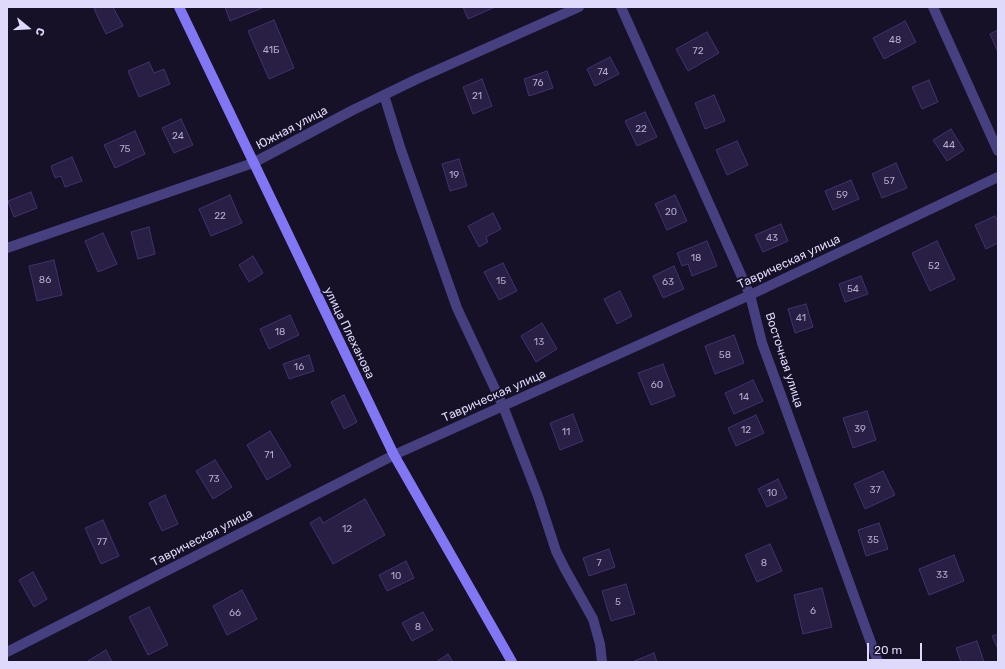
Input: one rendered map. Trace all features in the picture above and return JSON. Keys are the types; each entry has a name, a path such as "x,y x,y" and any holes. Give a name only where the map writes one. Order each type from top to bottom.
{"main road":[{"name":"улица Плеханова","path":"180,7 253,163 394,455 512,662"}],"street":[{"name":"Южная улица","path":"7,248 253,163 302,136 417,79 579,7"},
{"name":"Восточная улица","path":"621,7 750,295 762,343 878,662"},
{"path":"933,7 998,151"},
{"path":"384,95 401,150 463,324 503,406 538,496 556,551 593,619 600,644 602,662"},
{"name":"Таврическая улица","path":"7,652 394,455 750,295 998,177"}],"building":[{"path":"98,7 113,7 123,26 106,34 94,9"},
{"path":"225,7 262,7 262,8 230,21"},
{"path":"463,7 495,7 468,19"},
{"path":"274,20 294,68 269,79 248,31"},
{"path":"905,21 916,42 884,59 873,38"},
{"path":"998,30 998,52 990,34"},
{"path":"707,32 719,53 688,71 676,49"},
{"path":"610,57 619,74 595,86 587,69"},
{"path":"149,62 154,73 164,69 170,84 139,97 128,71"},
{"path":"547,71 553,88 529,96 524,79"},
{"path":"482,79 492,106 473,114 463,87"},
{"path":"929,80 938,102 922,109 912,87"},
{"path":"714,95 725,121 705,129 695,103"},
{"path":"645,112 657,137 637,146 625,121"},
{"path":"181,119 193,145 174,153 162,128"},
{"path":"951,129 964,150 947,161 933,140"},
{"path":"135,131 145,154 115,168 104,145"},
{"path":"737,141 748,165 727,175 716,150"},
{"path":"72,157 82,181 65,187 61,176 55,178 51,166"},
{"path":"459,159 467,186 450,191 442,164"},
{"path":"896,163 907,188 882,198 872,174"},
{"path":"851,180 859,199 833,210 825,191"},
{"path":"31,192 37,208 14,217 8,201"},
{"path":"230,195 242,223 211,236 199,209"},
{"path":"675,195 687,221 667,230 655,204"},
{"path":"493,213 501,229 486,237 488,242 479,247 468,226"},
{"path":"995,216 998,221 998,243 986,249 975,225"},
{"path":"781,224 788,241 763,252 755,235"},
{"path":"149,227 155,254 138,259 131,232"},
{"path":"103,233 117,264 98,272 85,241"},
{"path":"707,241 717,266 692,276 688,264 682,266 677,253"},
{"path":"937,241 955,279 930,291 912,253"},
{"path":"253,256 263,273 249,282 239,265"},
{"path":"54,260 62,295 37,301 29,266"},
{"path":"503,263 517,291 499,300 484,272"},
{"path":"674,266 684,289 663,298 653,276"},
{"path":"861,276 868,294 845,302 839,284"},
{"path":"620,291 632,316 617,324 604,299"},
{"path":"806,304 813,327 795,333 788,309"},
{"path":"290,315 299,335 269,349 260,329"},
{"path":"542,323 557,349 536,362 521,336"},
{"path":"734,335 744,363 715,374 705,346"},
{"path":"309,355 314,371 289,379 283,364"},
{"path":"663,364 675,396 651,405 638,373"},
{"path":"753,380 763,401 734,414 725,393"},
{"path":"344,395 357,422 344,429 331,402"},
{"path":"867,411 876,440 853,448 843,418"},
{"path":"573,414 583,441 560,450 550,423"},
{"path":"756,415 764,433 736,446 728,428"},
{"path":"270,431 291,466 267,480 247,445"},
{"path":"215,460 232,487 213,499 196,471"},
{"path":"883,471 895,495 865,509 854,484"},
{"path":"778,479 787,498 767,507 758,489"},
{"path":"165,495 178,524 162,531 149,503"},
{"path":"365,499 385,535 333,564 310,523 320,517 323,523"},
{"path":"103,520 119,556 101,564 85,528"},
{"path":"879,523 888,549 866,556 858,530"},
{"path":"770,544 782,571 757,582 745,555"},
{"path":"609,549 615,567 589,576 583,558"},
{"path":"954,555 964,581 929,595 919,569"},
{"path":"406,561 414,578 387,591 379,575"},
{"path":"33,572 47,599 34,607 19,580"},
{"path":"626,584 635,614 611,621 602,591"},
{"path":"822,588 832,627 803,634 794,595"},
{"path":"242,590 257,619 227,635 213,606"},
{"path":"149,607 168,645 148,655 129,617"},
{"path":"423,612 433,630 412,641 402,623"},
{"path":"998,634 998,649 992,636"},
{"path":"977,641 984,662 961,662 956,648"},
{"path":"106,650 112,662 88,662 88,661"},
{"path":"654,653 657,662 632,662"},
{"path":"448,654 453,662 436,662"}]}
